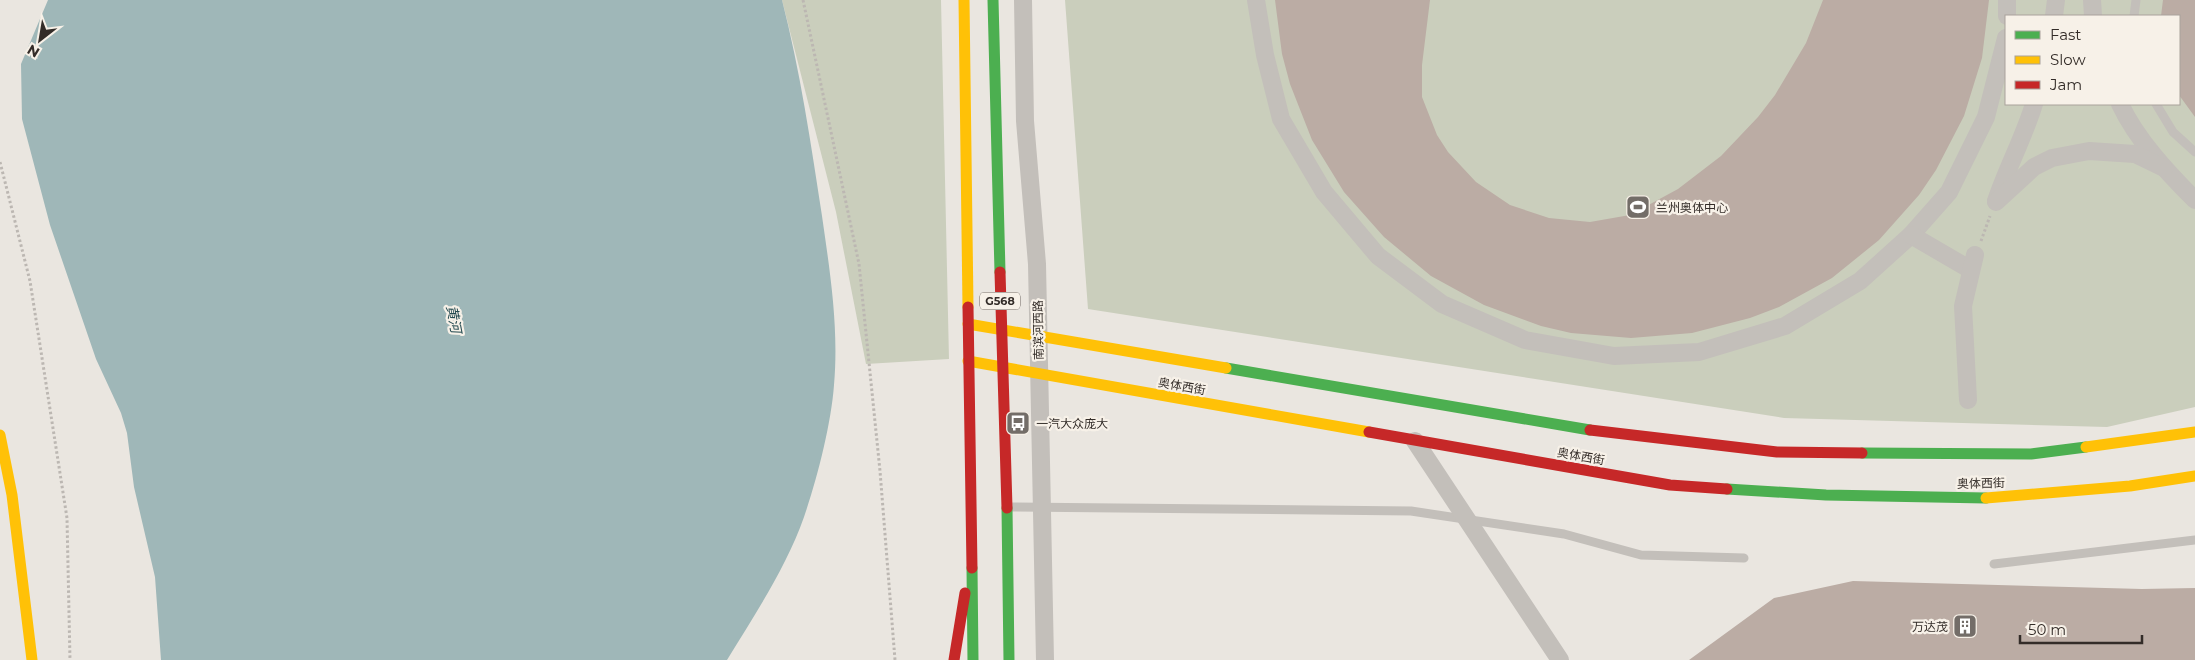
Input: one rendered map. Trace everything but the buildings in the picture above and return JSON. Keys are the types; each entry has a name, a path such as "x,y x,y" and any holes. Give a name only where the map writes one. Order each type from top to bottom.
{"main road":[{"name":"G568","path":"964,0 973,660"},
{"name":"G568","path":"993,0 1009,660"},
{"name":"奥体西街","path":"968,324 1001,328 1604,432 1777,452 2031,454 2195,432"},
{"name":"奥体西街","path":"968,361 1670,485 1826,495 1988,498 2130,486 2195,476"},
{"path":"0,435 12,495 32,660"},
{"path":"954,660 971,555"},
{"path":"1009,602 1018,660"}],"street":[{"name":"南滨河西路","path":"1023,0 1025,121 1037,264 1045,660"},
{"path":"1256,0 1265,55 1281,119 1324,192 1378,256 1442,304 1524,340 1614,356 1698,352 1784,326 1860,281 1911,235 1949,192 1986,117 2005,42"},
{"path":"2007,0 2007,15"},
{"path":"2054,15 2056,0"},
{"path":"2092,0 2093,15"},
{"path":"1996,202 2005,173 2028,126 2034,105"},
{"path":"2120,105 2125,115 2164,168 2195,200"},
{"path":"1996,202 2034,167 2061,156 2088,151 2135,154 2164,168"},
{"path":"1911,235 1973,263 1963,306 1968,400"},
{"path":"1415,441 1560,660"}],"lane":[{"path":"2134,15 2136,0"},
{"path":"2157,105 2173,132 2195,152"},
{"path":"1006,507 1411,511 1564,534 1641,555 1744,558"},
{"path":"1994,564 2195,540"}],"path":[{"path":"802,0 859,264 880,471 895,660"},
{"path":"0,162 30,280 67,518 70,660"},
{"path":"1973,263 1996,202"}],"green space":[{"path":"782,0 941,0 949,359 866,364 836,212"},
{"name":"兰州奥体中心","path":"1065,0 2195,0 2195,407 2107,427 1784,418 1088,309"}],"water":[{"name":"黄河","path":"48,0 782,0 805,107 828,258 835,321 834,385 823,452 797,536 769,590 727,660 161,660 155,577 134,487 127,433 121,413 96,359 50,225 22,119 21,64"}],"traffic: fast":[{"path":"993,0 1000,272"},
{"path":"1226,368 1590,430"},
{"path":"1862,453 2031,454 2086,447"},
{"path":"1727,489 1826,495 1986,498"},
{"path":"1007,508 1009,660"},
{"path":"972,568 973,660"}],"traffic: slow":[{"path":"964,0 968,307"},
{"path":"968,324 1226,368"},
{"path":"968,361 1369,432"},
{"path":"2086,447 2195,432"},
{"path":"0,435 12,495 32,660"},
{"path":"1986,498 2130,486 2195,476"}],"traffic: jam":[{"path":"1000,272 1007,508"},
{"path":"968,307 972,568"},
{"path":"1590,430 1777,452 1862,453"},
{"path":"1369,432 1670,485 1727,489"},
{"path":"954,660 965,593"}],"place":[{"name":"兰州奥体中心","path":"1638,207"},
{"name":"一汽大众庞大","path":"1018,423"},
{"name":"万达茂","path":"1965,626"}]}
